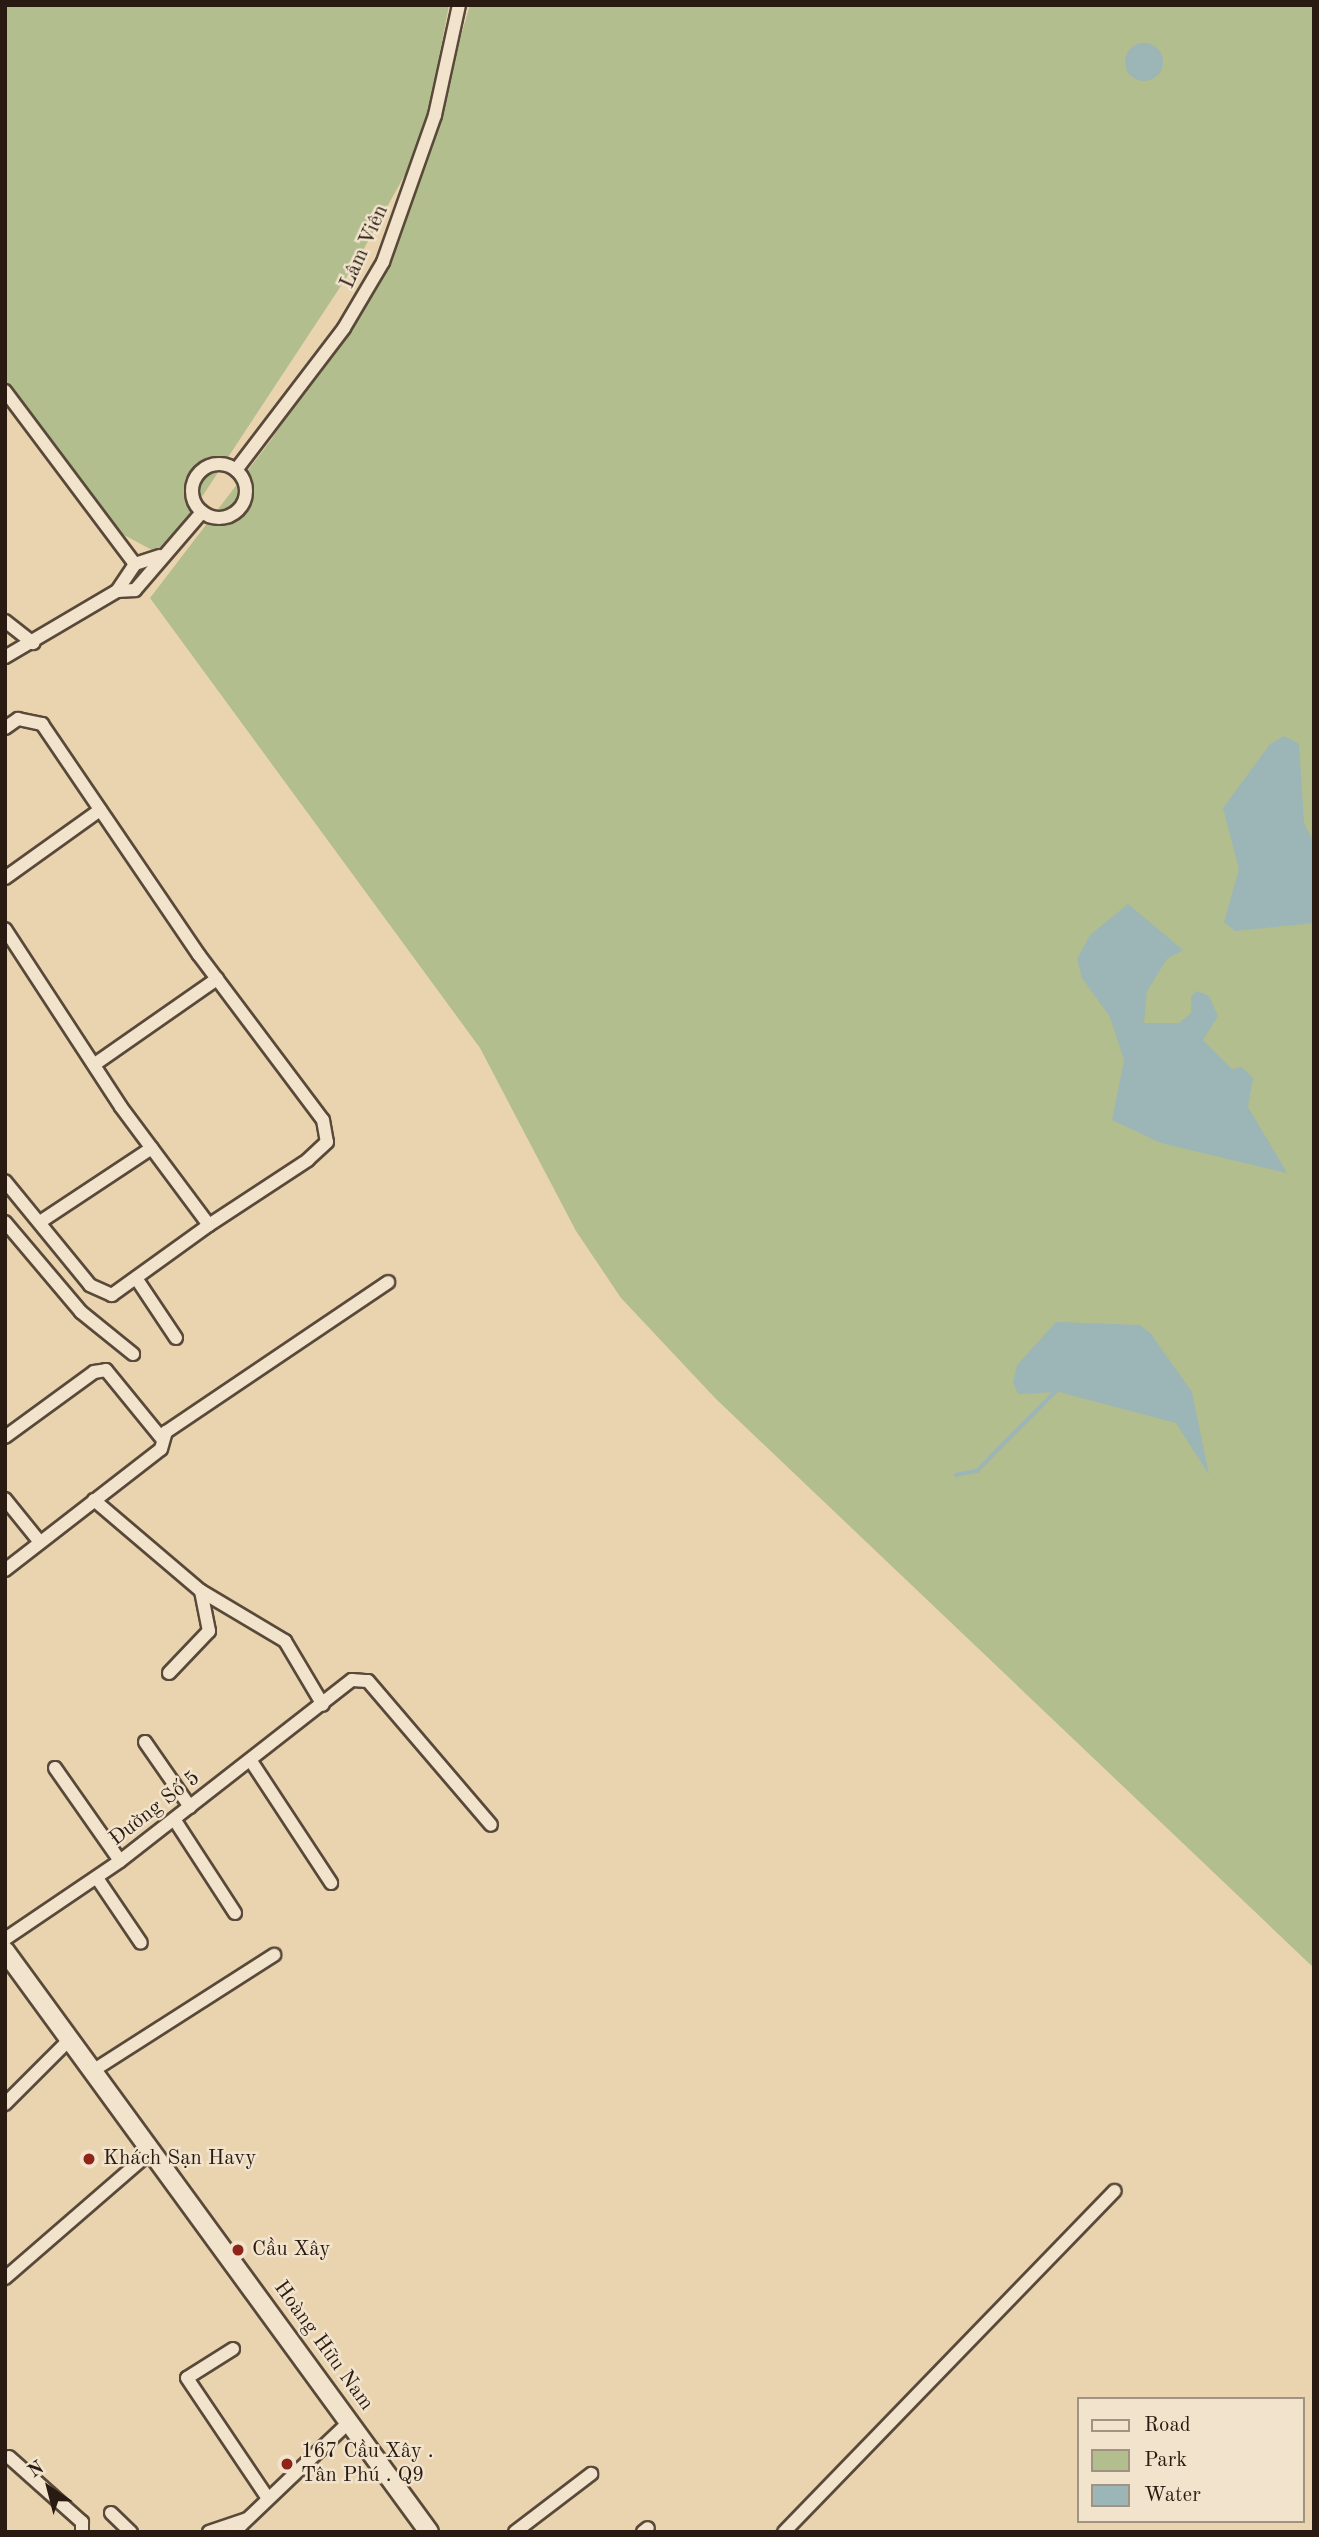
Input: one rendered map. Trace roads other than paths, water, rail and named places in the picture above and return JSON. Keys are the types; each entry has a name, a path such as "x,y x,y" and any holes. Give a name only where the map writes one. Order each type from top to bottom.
{"main road":[{"name":"Hoàng Hữu Nam","path":"5,1951 153,2150 429,2532"}],"street":[{"name":"Lâm Viên","path":"236,470 344,328 383,262 435,115 459,5"},
{"path":"5,391 135,565"},
{"path":"212,465 236,470 246,492 240,508 217,518 202,512 192,498 198,474 212,465"},
{"path":"117,591 135,590 152,577 160,556 202,512"},
{"path":"5,656 33,643 117,591 135,565 160,556"},
{"path":"5,621 33,643"},
{"path":"5,729 19,719 42,724 217,979 323,1121 327,1142 112,1295 90,1285 5,1181"},
{"path":"5,878 100,810"},
{"path":"5,929 152,1148 209,1225"},
{"path":"95,1064 217,979"},
{"path":"40,1222 152,1148"},
{"path":"5,1222 81,1312 133,1354"},
{"path":"136,1278 176,1338"},
{"path":"5,1570 94,1500 163,1440 166,1432 388,1282"},
{"path":"5,1437 94,1372 106,1370 163,1440"},
{"path":"5,1499 39,1541"},
{"path":"94,1500 201,1591 285,1642 323,1704"},
{"path":"169,1673 209,1631 201,1591"},
{"name":"Đường Số 5","path":"5,1939 120,1861 352,1680 368,1681 491,1825"},
{"path":"145,1742 190,1807"},
{"path":"251,1761 331,1884"},
{"path":"55,1768 120,1861"},
{"path":"174,1819 235,1913"},
{"path":"97,1878 141,1943"},
{"path":"94,2070 274,1955"},
{"path":"5,2104 70,2039"},
{"path":"5,2278 153,2150"},
{"path":"784,2532 1114,2191"},
{"path":"233,2349 187,2378 267,2497"},
{"path":"234,2532 267,2497 349,2421"},
{"path":"9,2457 82,2522 82,2532"},
{"path":"515,2532 591,2474"},
{"path":"111,2513 131,2532"},
{"path":"209,2532 246,2519"}],"water":[{"path":"1144,43 1157,49 1163,62 1157,75 1144,81 1131,75 1125,62 1131,49"},
{"path":"1284,736 1299,744 1304,823 1314,843 1314,923 1235,931 1224,922 1239,869 1223,808 1270,744"},
{"path":"1128,904 1183,950 1167,959 1147,991 1144,1023 1179,1023 1191,1013 1191,996 1197,991 1209,996 1218,1016 1203,1040 1232,1069 1242,1067 1253,1078 1248,1107 1287,1173 1161,1143 1112,1120 1124,1060 1110,1017 1082,978 1077,959 1090,935"},
{"path":"1056,1322 1140,1325 1151,1334 1192,1392 1209,1475 1176,1423 1059,1392 1018,1394 1013,1382 1017,1365"}],"waterway":[{"path":"956,1475 977,1471 1056,1391"}],"place":[{"name":"Khách Sạn Havy","path":"89,2159"},
{"name":"Cầu Xây","path":"238,2250"},
{"name":"167 Cầu Xây . Tân Phú . Q9","path":"287,2464"}]}
